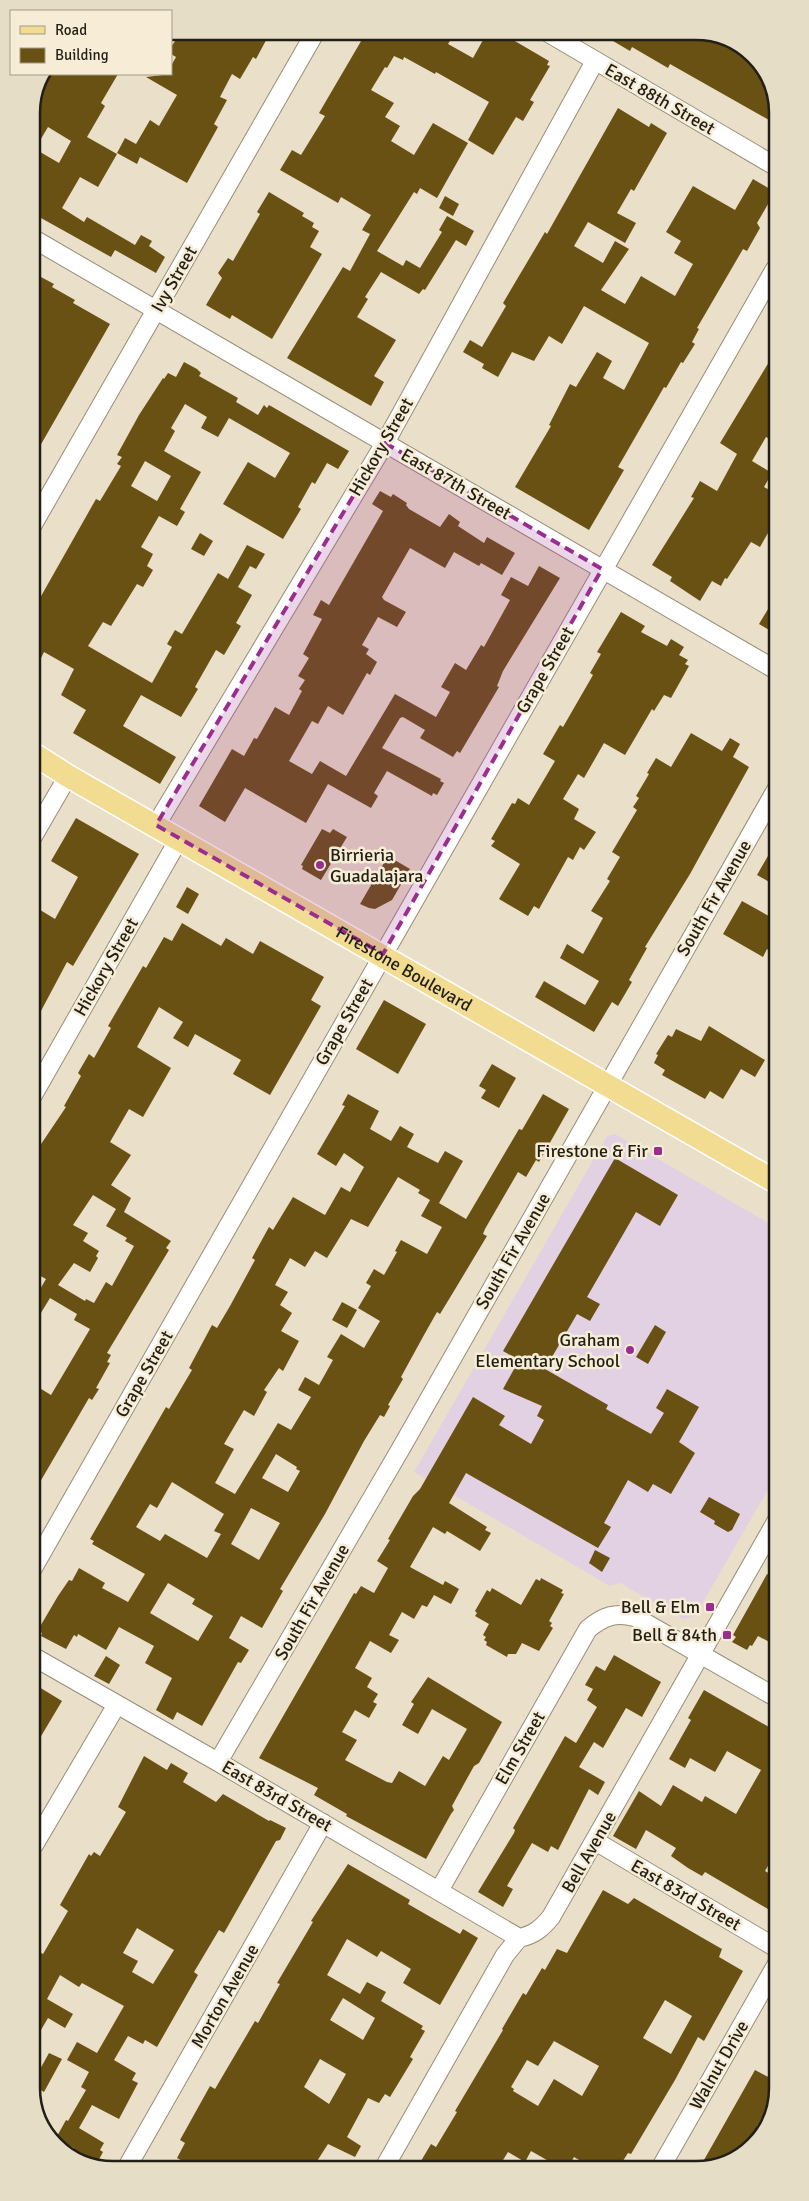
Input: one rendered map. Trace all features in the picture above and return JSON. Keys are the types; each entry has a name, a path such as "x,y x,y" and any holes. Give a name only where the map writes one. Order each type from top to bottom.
{"main road":[{"name":"Firestone Boulevard","path":"40,757 68,776 383,954 769,1178"}],"street":[{"name":"Ivy Street","path":"40,512 311,40"},
{"name":"East 88th Street","path":"561,40 769,162"},
{"name":"Hickory Street","path":"156,825 385,443 595,61"},
{"name":"East 87th Street","path":"40,243 769,666"},
{"name":"Grape Street","path":"40,1556 769,279"},
{"path":"40,824 68,776"},
{"name":"South Fir Avenue","path":"218,1762 400,1450 769,802"},
{"name":"Hickory Street","path":"40,1083 179,839"},
{"name":"Bell Avenue","path":"388,2161 505,1955 519,1938 530,1936 542,1928 551,1917 769,1534"},
{"name":"Elm Street","path":"440,1890 588,1629 600,1618 610,1614 635,1617 700,1654"},
{"path":"700,1654 769,1693"},
{"name":"East 83rd Street","path":"40,1661 116,1706 218,1762 440,1890 519,1938"},
{"path":"40,1836 116,1706"},
{"name":"Morton Avenue","path":"131,2161 323,1823"},
{"name":"East 83rd Street","path":"595,1841 769,1943"},
{"name":"Walnut Drive","path":"664,2161 769,1978"}],"highlighted area":[{"path":"385,443 602,569 383,954 156,825"}],"shaded area":[{"name":"Graham Elementary School","path":"615,1134 769,1223 769,1488 695,1616 683,1619 620,1583 610,1586 414,1472 607,1136"}],"building":[{"path":"176,40 266,40 256,59 253,57 240,79 232,74 220,97 227,100 214,124 218,127 187,183 140,157 137,164 117,153 125,138 136,144 150,120 159,126 177,95 146,77 172,75 172,64 176,57 172,55 172,46"},
{"path":"362,40 450,40 448,44 473,58 483,40 513,40 549,61 547,65 550,66 530,100 534,102 523,121 516,117 493,155 468,140 489,102 436,72 435,74 404,57 403,60 394,56 371,90 394,103 385,117 400,126 391,141 414,155 433,123 468,143 437,198 420,188 417,194 414,192 377,251 403,266 406,260 420,268 442,232 439,230 447,216 474,231 466,246 456,240 425,290 423,289 419,294 381,272 365,297 368,299 357,317 396,340 374,376 384,382 371,406 287,358 343,267 350,271 370,234 362,230 371,215 341,197 338,203 280,170 292,150 301,155 325,116 319,113"},
{"path":"611,40 701,40 720,44 740,55 757,72 767,94 769,120 670,64 668,68 632,47 630,51"},
{"path":"52,75 117,75 101,103 105,106 87,137 117,154 98,187 80,177 62,208 84,222 87,217 135,245 141,235 152,241 149,246 165,257 156,273 115,250 111,257 40,217 40,152 59,163 71,141 48,127 40,141 42,94"},
{"path":"618,108 649,127 651,123 667,133 634,191 631,189 617,213 636,223 625,243 588,222 574,246 603,263 615,241 629,249 601,290 625,304 641,276 675,296 693,264 674,253 681,241 666,232 693,186 735,210 753,179 769,188 769,202 757,223 760,228 747,251 743,249 697,328 699,329 692,342 695,344 683,363 681,362 666,388 664,387 618,467 624,470 589,530 515,487 551,426 549,425 570,384 576,387 597,352 612,361 603,378 624,390 649,343 584,306 562,344 549,336 534,361 512,352 498,377 482,368 484,364 463,352 470,340 482,347 506,306 503,303 545,232 547,234"},
{"path":"269,192 304,213 302,216 314,223 312,227 319,231 310,247 322,254 272,339 232,315 230,319 206,305 222,278 218,273 228,258 233,261 260,214 257,212"},
{"path":"445,196 459,204 453,216 439,208"},
{"path":"41,277 54,284 52,287 75,300 73,303 110,324 40,446"},
{"path":"184,362 197,369 201,373 199,376 238,398 236,402 258,415 264,405 267,408 269,405 349,451 338,469 327,463 315,484 312,482 298,507 301,509 283,539 223,504 248,462 275,478 290,453 229,418 218,437 201,428 207,417 185,404 171,428 175,431 164,451 201,472 180,509 185,512 177,526 159,516 141,547 153,554 147,566 153,570 143,587 137,584 111,626 103,622 88,646 152,683 172,647 167,644 175,630 182,634 218,573 228,579 247,545 265,554 256,569 250,566 238,587 252,595 236,623 241,626 224,655 216,650 195,687 198,689 181,717 141,695 123,726 176,757 160,784 73,733 86,710 61,695 74,669 44,652 40,657 40,598 96,499 100,501 121,466 117,464 122,457 117,455 139,415 168,373 176,377","holes":["145,461 171,476 157,501 131,486"]},
{"path":"769,362 769,439 766,437 752,461 769,471 769,478 764,487 769,490 769,531 760,547 751,542 721,586 712,581 700,601 670,581 672,577 652,565 694,498 691,497 700,481 717,491 737,454 720,443"},
{"path":"380,491 391,497 393,494 407,503 406,505 409,509 440,527 449,514 460,522 458,526 484,543 487,537 515,553 502,575 481,563 479,566 454,552 445,568 410,548 382,597 406,612 397,627 378,617 362,645 369,649 366,654 377,662 370,675 367,673 343,715 328,706 318,724 312,721 289,761 312,774 320,761 346,776 395,694 436,717 450,692 441,687 455,663 466,670 481,645 484,647 510,600 501,595 511,577 528,586 539,566 560,578 503,671 497,686 499,687 460,753 457,751 453,757 420,738 425,730 403,717 400,718 382,748 441,779 440,781 444,783 437,795 433,793 432,796 387,771 374,793 378,796 371,808 328,784 306,823 245,788 225,822 199,806 232,749 244,756 254,738 257,739 275,707 289,715 302,691 299,689 305,680 298,676 309,658 303,654 322,619 313,615 321,600 329,605 383,511 372,504"},
{"path":"200,533 213,541 204,556 191,549"},
{"path":"769,608 769,630 759,624"},
{"path":"621,612 645,626 641,632 667,646 671,639 684,647 679,655 688,660 685,664 689,666 671,698 664,695 654,711 652,709 625,755 604,743 584,778 578,774 563,799 579,809 574,819 596,832 584,850 580,847 573,860 568,857 539,909 534,906 528,916 499,899 520,864 491,846 495,841 491,839 512,803 515,804 518,798 529,805 555,761 543,754 560,725 563,727 593,675 590,673 601,654 597,652"},
{"path":"691,733 722,751 730,738 740,744 733,757 749,767 690,874 645,947 647,948 629,980 632,982 618,1006 612,1002 594,1032 535,997 544,981 585,1005 599,981 560,958 567,944 583,954 603,918 591,911 610,881 607,879 620,857 612,852 637,810 633,807 639,798 636,796 649,774 647,773 656,758 671,767"},
{"path":"76,818 139,854 73,966 67,962 40,1013 40,910 55,919 78,877 51,861"},
{"path":"322,829 330,833 333,829 347,837 321,880 302,869 303,866 301,865"},
{"path":"769,854 769,882 757,875"},
{"path":"388,856 410,869 392,900 375,909 360,904"},
{"path":"187,887 199,894 188,914 176,907"},
{"path":"742,901 769,916 769,950 767,949 763,957 723,934"},
{"path":"182,923 221,946 226,938 253,954 260,941 324,977 311,1000 321,1006 270,1095 233,1074 241,1060 195,1034 188,1047 173,1038 183,1022 159,1007 137,1047 171,1068 143,1117 129,1109 110,1142 131,1155 111,1185 131,1198 124,1212 171,1241 166,1248 169,1250 107,1353 111,1355 107,1362 110,1363 96,1388 99,1389 92,1400 89,1398 40,1482 40,1388 51,1395 90,1329 74,1320 77,1314 50,1298 40,1314 40,1289 46,1279 40,1276 40,1146 66,1107 64,1106 81,1076 78,1073 89,1054 94,1058 111,1028 108,1026 143,966 146,968 164,937 172,941","holes":["93,1195 116,1209 106,1226 127,1238 125,1241 134,1246 112,1286 106,1282 94,1303 86,1299 85,1301 58,1285 74,1263 90,1272 98,1258 96,1256 99,1251 83,1241 88,1233 73,1225"]},
{"path":"384,1000 426,1024 398,1074 356,1049"},
{"path":"709,1026 765,1060 755,1077 741,1069 723,1099 710,1091 705,1099 662,1075 665,1070 654,1063 658,1055 656,1054 668,1035 672,1037 676,1029 701,1041"},
{"path":"492,1064 516,1078 499,1108 481,1098 486,1090 479,1086"},
{"path":"348,1094 379,1111 370,1129 391,1141 400,1126 414,1134 407,1147 438,1163 445,1151 463,1161 439,1203 466,1219 519,1129 522,1130 543,1094 569,1109 539,1162 536,1160 526,1177 518,1172 485,1229 483,1234 487,1236 440,1314 437,1312 401,1377 403,1379 388,1405 390,1406 384,1417 380,1415 364,1441 325,1514 280,1589 283,1591 262,1628 241,1616 229,1638 249,1650 241,1663 238,1662 202,1726 177,1712 173,1720 156,1710 172,1678 145,1663 154,1646 119,1627 106,1650 78,1634 77,1637 74,1635 66,1649 41,1636 40,1627 58,1596 69,1580 72,1581 79,1568 105,1583 102,1588 128,1602 145,1574 92,1544 94,1541 90,1539 166,1407 169,1409 192,1370 189,1368 212,1325 217,1328 230,1306 255,1260 252,1258 269,1227 273,1230 293,1197 325,1215 341,1187 350,1192 364,1167 344,1153 336,1166 317,1154 345,1106 342,1105","holes":["398,1177 420,1190 418,1193 430,1200 421,1216 442,1227 427,1254 401,1240 395,1251 397,1252 384,1275 374,1269 366,1283 371,1286 358,1308 380,1321 364,1348 341,1334 327,1357 333,1360 319,1385 305,1377 298,1390 311,1397 291,1430 278,1423 235,1494 215,1483 234,1449 224,1444 244,1410 254,1416 267,1392 264,1390 279,1368 283,1371 299,1341 281,1331 292,1313 280,1305 288,1292 275,1285 290,1258 305,1267 315,1251 327,1258 351,1219 368,1227","276,1454 297,1467 296,1469 300,1471 288,1492 262,1478","172,1482 224,1514 214,1531 221,1534 207,1558 165,1534 160,1541 136,1527 150,1504 157,1508","251,1508 280,1523 259,1560 231,1544","168,1583 195,1599 192,1604 213,1616 198,1641 150,1613"]},
{"path":"615,1158 678,1195 660,1226 636,1212 587,1297 600,1304 590,1321 577,1314 545,1369 608,1405 606,1409 651,1434 664,1413 656,1408 667,1389 699,1407 679,1442 695,1453 671,1494 653,1484 648,1492 628,1480 604,1523 611,1527 598,1548 466,1473 449,1503 487,1527 485,1530 491,1533 480,1551 447,1531 445,1534 433,1527 410,1567 443,1585 445,1581 459,1589 451,1604 434,1595 427,1607 422,1605 414,1619 402,1612 389,1635 399,1640 391,1653 370,1641 355,1668 372,1678 367,1687 378,1694 373,1702 377,1704 369,1718 355,1710 342,1732 357,1740 345,1760 387,1782 392,1783 399,1771 425,1786 443,1756 449,1760 467,1729 432,1709 418,1734 402,1725 414,1704 411,1702 428,1677 502,1722 479,1763 474,1766 464,1784 452,1806 454,1810 426,1859 346,1816 347,1814 314,1795 318,1788 259,1758 354,1593 356,1594 361,1586 374,1593 388,1568 377,1561 390,1540 388,1539 413,1496 420,1489 473,1397 505,1416 499,1425 531,1444 544,1420 537,1416 542,1406 503,1389 519,1360 503,1351"},
{"path":"342,1302 357,1310 347,1328 332,1320"},
{"path":"655,1325 666,1332 648,1364 636,1357"},
{"path":"709,1497 740,1514 732,1530 728,1532 714,1524 715,1521 700,1512"},
{"path":"595,1550 610,1558 602,1572 589,1563"},
{"path":"767,1574 769,1575 769,1642 758,1636 747,1650 732,1642 736,1637 733,1635"},
{"path":"541,1578 563,1590 561,1593 564,1594 549,1621 552,1623 550,1626 553,1628 539,1651 522,1643 516,1654 508,1654 507,1657 486,1645 487,1642 484,1640 486,1637 483,1635 489,1624 475,1616 477,1613 475,1611 487,1590 490,1592 492,1588 521,1605 536,1579 540,1581"},
{"path":"614,1655 661,1682 642,1717 626,1708 603,1748 594,1742 579,1767 605,1782 598,1795 589,1789 558,1850 551,1846 548,1852 532,1843 507,1886 513,1889 503,1907 478,1892 514,1833 515,1830 513,1828 565,1736 576,1743 597,1707 587,1700 593,1689 585,1685 596,1666 605,1671"},
{"path":"106,1656 120,1665 109,1684 94,1676"},
{"path":"40,1688 62,1701 40,1738"},
{"path":"704,1690 769,1727 769,1864 765,1871 769,1873 769,1910 705,1872 702,1876 688,1868 671,1856 676,1848 646,1830 636,1849 613,1836 639,1791 661,1806 673,1785 702,1802 705,1796 736,1814 761,1770 727,1751 715,1772 690,1758 685,1768 669,1759 691,1720 688,1718"},
{"path":"144,1756 167,1770 171,1763 188,1773 183,1782 216,1802 223,1794 269,1821 286,1828 280,1840 276,1841 224,1933 219,1930 194,1972 198,1975 157,2047 145,2040 143,2044 128,2036 114,2060 136,2073 132,2080 138,2083 119,2119 92,2105 79,2128 104,2143 100,2150 103,2152 99,2160 76,2151 57,2135 86,2090 81,2087 89,2072 67,2060 77,2042 97,2053 124,2006 82,1983 79,1987 60,1975 47,1999 73,2014 65,2028 48,2018 40,2032 40,1952 43,1954 68,1911 60,1905 89,1854 91,1856 94,1852 100,1856 126,1812 118,1807","holes":["137,1928 174,1950 153,1984 132,1972 138,1961 123,1953"]},
{"path":"348,1864 410,1900 408,1904 460,1934 463,1929 478,1938 440,2005 403,1983 411,1969 381,1951 377,1957 347,1939 327,1975 360,1994 367,1982 386,1992 381,2001 423,2026 421,2029 425,2031 410,2057 413,2059 390,2097 385,2094 379,2103 368,2098 347,2137 361,2146 355,2157 328,2144 317,2161 182,2161 177,2158 185,2143 180,2140 210,2086 215,2089 255,2021 258,2023 280,1984 277,1983 313,1922 311,1921","holes":["343,1998 375,2018 363,2040 330,2020","320,2059 346,2074 329,2104 304,2087"]},
{"path":"603,1890 628,1904 634,1898 722,1949 719,1957 743,1971 704,2041 698,2037 631,2154 628,2153 623,2161 581,2161 574,2157 572,2161 549,2161 531,2151 526,2161 508,2152 502,2161 421,2161 431,2144 436,2147 523,1993 526,1995 542,1968 545,1970 557,1949 567,1953","holes":["665,2000 692,2016 671,2054 643,2038","554,2041 599,2066 582,2096 554,2079 538,2106 513,2091 514,2089 511,2087 527,2060 538,2066"]},
{"path":"49,2053 62,2059 44,2092 40,2090 40,2069"},
{"path":"755,2070 769,2077 768,2102 764,2114 754,2132 737,2149 715,2159 704,2160"}],"place":[{"name":"Birrieria Guadalajara","path":"320,865"},
{"name":"Firestone & Fir","path":"658,1151"},
{"name":"Graham Elementary School","path":"630,1350"},
{"name":"Bell & Elm","path":"710,1607"},
{"name":"Bell & 84th","path":"727,1635"}]}
